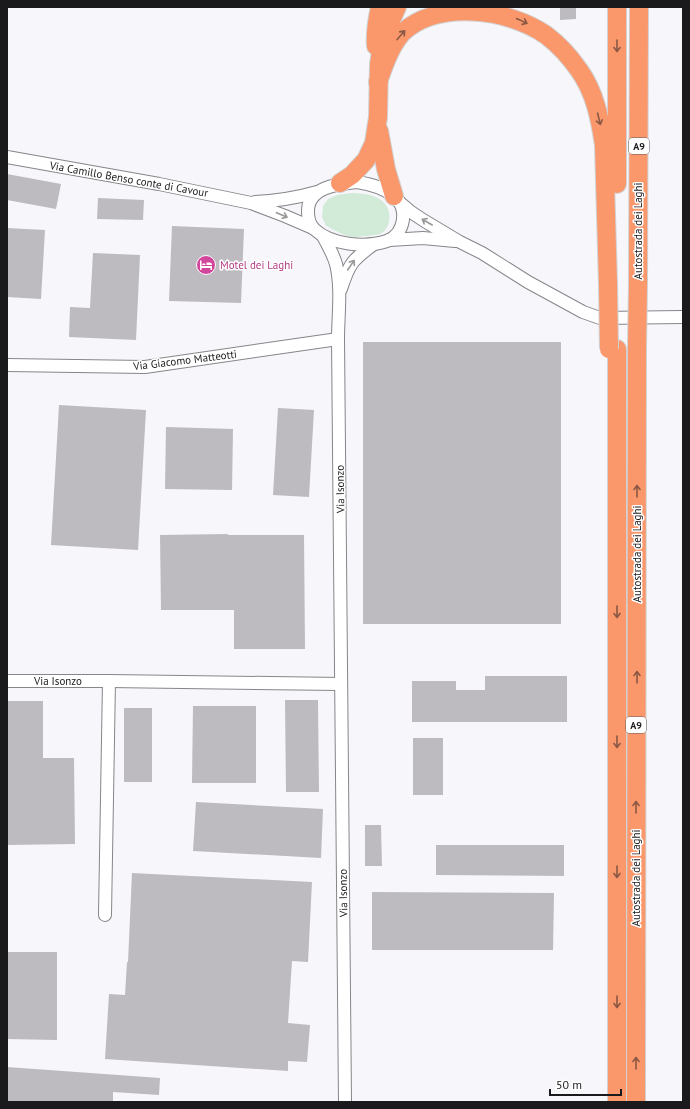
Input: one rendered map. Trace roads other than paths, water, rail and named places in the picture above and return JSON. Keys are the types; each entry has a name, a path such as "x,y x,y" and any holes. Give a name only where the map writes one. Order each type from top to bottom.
{"highway":[{"path":"379,64 376,35 377,19 380,7"},
{"path":"340,184 360,167 370,153 374,143 378,117 379,64 383,38 398,7"},
{"name":"Autostrada dei Laghi","path":"617,7 612,284 617,587 617,1102"},
{"name":"Autostrada dei Laghi","path":"636,1102 639,7"},
{"path":"639,207 646,90 647,7"},
{"path":"378,82 395,42 412,24 424,17 439,12 470,8 490,11 516,18 547,35 580,71 595,102 604,145 612,284"},
{"path":"378,117 386,169 396,199"}],"street":[{"name":"Via Camillo Benso conte di Cavour","path":"7,157 159,184 251,203 313,228"},
{"path":"458,241 423,238 389,240 374,244 347,244 323,236 313,228 308,218 308,209 310,201 317,192 328,187 357,182 372,184 385,190 423,220 458,241 482,253 535,286 583,312 600,318 683,316"},
{"name":"Via Camillo Benso conte di Cavour","path":"251,203 282,200 317,192"},
{"path":"389,240 397,234 402,226 402,209 396,199"},
{"name":"Via Isonzo","path":"323,236 330,248 336,265 339,294 338,339 345,1102"},
{"name":"Via Isonzo","path":"339,294 346,271 352,262 374,244"},
{"name":"Via Giacomo Matteotti","path":"7,365 145,367 338,339"},
{"name":"Via Isonzo","path":"7,681 341,684"},
{"path":"105,915 109,681"}],"place":[{"name":"Motel dei Laghi","path":"206,265"}]}
